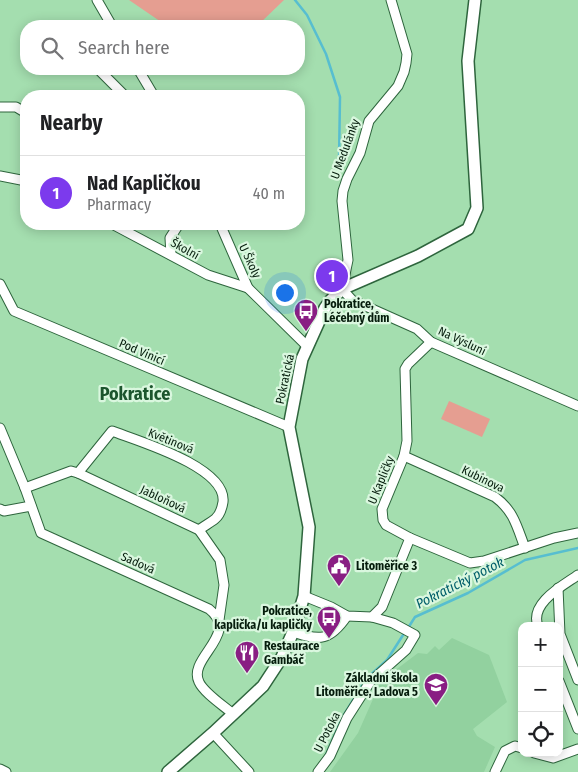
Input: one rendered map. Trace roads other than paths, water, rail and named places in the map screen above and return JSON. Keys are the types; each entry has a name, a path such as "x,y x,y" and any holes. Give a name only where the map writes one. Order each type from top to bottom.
{"street":[{"path":"96,0 108,20"},
{"name":"U Medulánky","path":"342,289 348,260 342,201 347,179 360,153 369,120 398,86 406,64 407,54 391,0"},
{"name":"Pokratická","path":"168,772 263,686 282,657 293,632 304,596 309,527 289,427 299,368 327,304 342,289 418,256 468,229 477,208 468,61 475,0"},
{"path":"104,75 119,90"},
{"path":"142,75 150,90"},
{"path":"0,107 20,110"},
{"path":"0,176 20,180"},
{"name":"Školní","path":"123,230 208,275 248,288"},
{"path":"171,255 170,238 175,230"},
{"name":"U Školy","path":"223,230 248,288 307,346"},
{"name":"Pod Vinicí","path":"0,284 14,311 289,427"},
{"name":"Na Výsluní","path":"342,289 352,300 417,330 431,342 578,406"},
{"name":"U Kapličky","path":"410,538 386,525 381,514 404,456 407,440 404,377 408,364 431,342"},
{"name":"Sadová","path":"0,428 26,488 41,533 209,609 219,620"},
{"name":"Květinová","path":"78,473 112,430 193,463 210,475 221,491 223,498 223,505 216,519 199,530"},
{"name":"Kubínova","path":"404,456 495,497 506,505 511,512 525,548"},
{"path":"26,488 71,471 78,473"},
{"name":"Jabloňová","path":"78,473 199,530 220,560 224,585 219,620"},
{"path":"0,509 4,511 31,506"},
{"path":"304,596 331,606 347,616 372,617 382,607 410,538 470,563 484,561 554,538 578,533"},
{"path":"536,622 540,607 547,596 578,574"},
{"path":"558,588 560,634 578,680"},
{"path":"293,632 308,637 325,638 340,627 347,616"},
{"name":"U Potoka","path":"318,772 330,756 347,718 370,682 406,650 413,634 372,617"},
{"path":"219,620 218,634 201,664 198,678 202,686 233,714"},
{"path":"563,691 578,729"},
{"path":"213,732 249,772"},
{"path":"495,772 505,751 515,746 518,747"},
{"path":"563,754 578,749"},
{"path":"0,769 6,772"}],"waterway":[{"path":"295,0 307,15 326,54 340,97 339,161"},
{"name":"Pokratický potok","path":"408,628 415,617 468,593 525,560 578,548"},
{"name":"Pokratický potok","path":"325,757 342,718 366,679 387,660 405,632"}],"place":[{"name":"Nad Kapličkou","path":"332,276"},
{"name":"Pokratice, Léčebný dům","path":"306,332"},
{"name":"Litoměřice 3","path":"339,587"},
{"name":"Pokratice, kaplička/u kapličky","path":"329,639"},
{"name":"Restaurace Gambáč","path":"247,674"},
{"name":"Základní škola Litoměřice, Ladova 5","path":"436,706"}],"district":[{"name":"Pokratice","path":"135,394"}]}
